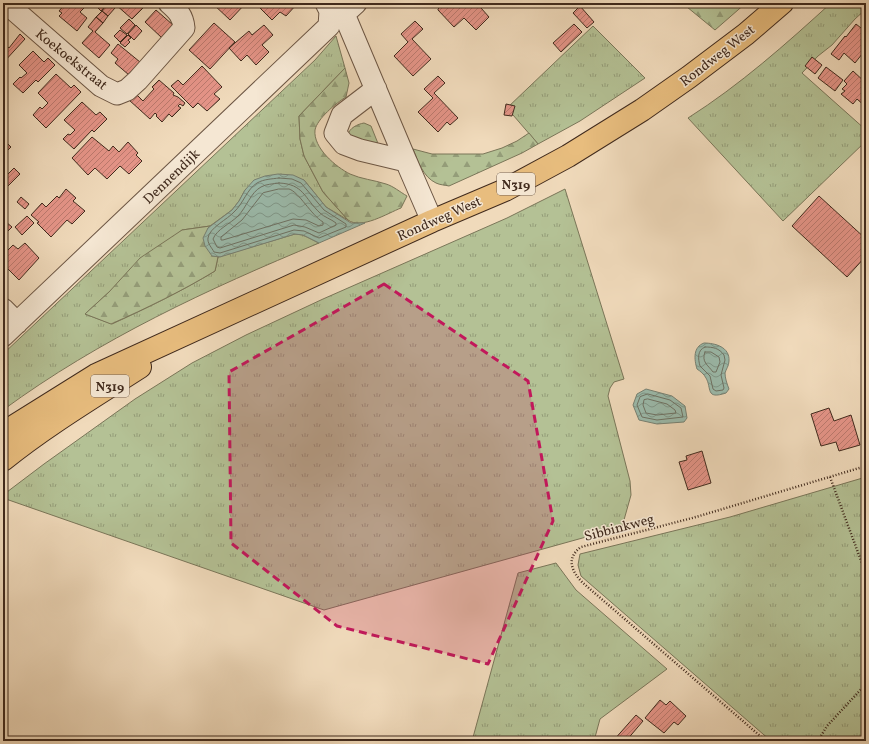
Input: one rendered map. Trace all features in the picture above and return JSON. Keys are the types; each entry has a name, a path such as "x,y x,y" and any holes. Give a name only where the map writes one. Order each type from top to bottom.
{"main road":[{"name":"Rondweg West","path":"3,433 96,375 432,221 505,190 568,156 642,110 690,77 746,34 782,3"},
{"name":"Rondweg West","path":"3,460 103,391 221,317"}],"street":[{"name":"Koekoekstraat","path":"6,3 101,86 117,94 127,90 138,80 184,28 183,20 179,12 169,3"},
{"path":"356,3 344,14 432,221"},
{"name":"Dennendijk","path":"8,323 329,26 328,7"},
{"path":"376,89 342,115 335,133 344,144 354,148 406,160"}],"path":[{"name":"Sibbinkweg","path":"766,741 583,583 574,572 572,557 576,551 582,547 696,517 866,466"},
{"path":"830,477 866,574"},
{"path":"818,741 827,726 866,684"}],"highlighted area":[{"path":"384,284 528,381 553,521 488,664 337,626 231,543 229,372"}],"green space":[{"path":"691,3 746,3 715,30 687,7"},
{"path":"831,3 866,3 866,9 832,45 818,56 802,73 866,130 866,141 783,221 688,118 744,78 780,49"},
{"path":"593,26 645,78 580,121 538,144 507,108"},
{"path":"336,36 345,68 299,116 300,139 304,156 323,192 348,220 326,207 304,180 245,190 232,210 210,226 182,230 85,314 112,324 164,299 215,271 218,257 295,234 303,235 319,243 196,297 116,338 40,384 3,410 3,354 315,60"},
{"path":"345,68 349,83 346,97 332,107 319,121 315,130 315,137 326,156 344,171 359,177 389,185 407,196 401,208 374,220 360,223 353,223 348,220 323,192 304,156 300,139 299,116"},
{"path":"364,123 371,126 379,146 348,135 352,128"},
{"path":"529,133 538,144 522,153 449,186 438,184 424,173 413,149 432,154 483,154 502,148"},
{"path":"565,189 624,379 614,382 610,388 608,396 630,481 631,495 622,527 324,610 3,498 3,495 44,464 135,399 192,363 246,335 323,299 507,218"},
{"path":"210,226 208,228 212,255 218,257 215,271 164,299 111,324 85,314 109,292 140,258 182,230"},
{"path":"866,477 866,741 771,741 581,576 578,565 580,554 730,517"},
{"path":"556,563 576,590 667,669 600,719 594,741 472,741 518,573"}],"water":[{"path":"278,174 293,175 304,180 326,207 351,223 365,223 319,243 303,235 295,234 220,257 212,256 205,246 203,238 208,228 232,210 245,190 254,180 265,176"},
{"path":"704,343 721,347 729,356 729,363 725,375 729,389 726,393 719,395 712,394 705,377 697,369 695,361 696,350"},
{"path":"646,389 672,396 685,406 687,418 684,422 657,424 639,420 633,405 637,394"}],"building":[{"path":"66,3 82,3 86,6 80,12 87,18 77,31 59,16 62,13 59,11"},
{"path":"108,3 101,11 94,4"},
{"path":"108,3 115,8 108,16 102,11"},
{"path":"139,3 144,7 132,19 115,4"},
{"path":"212,3 246,3 230,20"},
{"path":"255,3 297,4 286,16 280,12 272,20"},
{"path":"444,3 454,3 459,8 465,3 486,3 481,8 489,17 476,30 464,18 454,27 438,10"},
{"path":"580,6 594,22 587,28 573,13"},
{"path":"156,10 173,25 162,38 145,22"},
{"path":"102,11 108,16 103,23 96,17"},
{"path":"96,17 103,23 95,32 110,45 99,58 82,43 93,31 88,27"},
{"path":"129,19 135,25 127,34 120,28"},
{"path":"415,21 423,29 412,39 431,59 413,76 394,56 408,42 401,34"},
{"path":"214,23 235,42 210,69 189,50"},
{"path":"574,24 582,32 561,52 553,43"},
{"path":"856,24 866,32 866,45 864,47 866,49 855,63 844,53 839,60 831,54"},
{"path":"136,25 142,31 134,40 128,34"},
{"path":"264,25 273,35 262,45 269,52 256,65 247,55 241,61 229,48 249,31 252,35"},
{"path":"120,30 127,35 120,42 114,36"},
{"path":"20,34 25,39 3,63 3,44 4,43 9,48"},
{"path":"128,35 131,38 128,40 130,42 125,47 120,43"},
{"path":"118,44 140,62 129,75 115,63 118,59 111,53"},
{"path":"33,51 44,62 48,58 55,65 38,82 36,80 23,93 13,84 27,73 19,65"},
{"path":"812,57 822,65 815,74 805,66"},
{"path":"202,66 222,87 214,94 220,99 207,111 198,103 193,108 171,86 178,80 183,85"},
{"path":"826,67 843,80 835,91 818,78"},
{"path":"853,71 866,83 866,107 857,99 853,104 841,94 845,91 842,89 847,84 844,81"},
{"path":"56,74 71,88 74,85 81,92 46,128 33,115 40,107 42,109 48,103 38,93"},
{"path":"438,76 445,83 434,93 458,118 450,125 447,122 438,132 418,112 433,98 424,89"},
{"path":"159,80 174,93 173,95 185,103 183,106 180,104 178,106 181,108 172,117 169,114 162,122 155,113 150,119 129,100 135,93 143,101 154,89 152,87"},
{"path":"82,102 96,115 100,112 107,119 94,132 92,130 74,149 63,139 75,130 64,120"},
{"path":"506,104 515,106 512,116 504,115"},
{"path":"92,137 109,151 113,146 119,152 128,142 138,153 136,155 142,161 129,174 120,166 107,179 95,168 88,175 72,158"},
{"path":"3,139 11,147 3,155"},
{"path":"14,168 20,174 7,187 3,183 3,179"},
{"path":"66,189 76,198 73,201 85,211 72,224 67,220 51,237 37,223 39,222 31,215 42,203 46,207 57,196 59,198"},
{"path":"819,196 866,239 866,256 847,277 792,226"},
{"path":"21,197 29,204 25,209 17,202"},
{"path":"27,216 34,223 22,235 15,227"},
{"path":"6,222 12,227 3,236 3,225"},
{"path":"25,243 39,258 19,280 5,266 3,269 3,255 13,245 18,249"},
{"path":"829,408 834,421 851,415 860,445 839,451 836,442 821,446 811,414"},
{"path":"702,451 711,483 688,490 679,462 687,460 686,456"},
{"path":"660,700 666,705 670,701 686,716 678,725 674,722 664,733 645,718"},
{"path":"636,715 643,721 626,741 613,741"}]}
